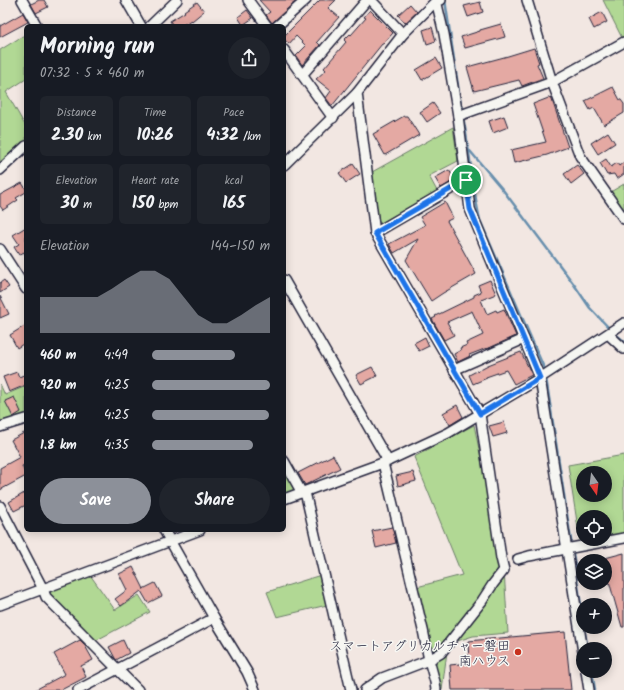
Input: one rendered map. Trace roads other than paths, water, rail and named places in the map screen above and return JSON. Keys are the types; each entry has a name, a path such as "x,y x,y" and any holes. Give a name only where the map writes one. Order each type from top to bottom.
{"street":[{"path":"22,0 36,24"},
{"path":"126,0 139,24"},
{"path":"152,24 177,0"},
{"path":"248,0 266,24"},
{"path":"278,24 306,0"},
{"path":"302,75 367,0"},
{"path":"371,0 403,34"},
{"path":"286,163 357,93 403,34 438,0"},
{"path":"438,0 458,116 470,209 540,378 581,642"},
{"path":"527,0 552,82 580,156 624,219"},
{"path":"458,116 552,82 624,42"},
{"path":"286,53 333,118"},
{"path":"357,93 375,233 480,414 504,570 482,601 441,653 429,660 382,678 364,690"},
{"path":"0,170 24,148"},
{"path":"375,233 466,180"},
{"path":"0,249 24,286"},
{"path":"286,284 386,462 436,690"},
{"path":"286,498 386,462 448,433 540,378 624,323"},
{"path":"612,331 624,349"},
{"path":"454,370 524,340"},
{"path":"0,427 24,419"},
{"path":"286,464 303,492 351,690"},
{"path":"0,506 46,597 138,690"},
{"path":"165,532 214,618 247,672 255,690"},
{"path":"0,605 195,532"},
{"path":"518,559 567,548 624,538"},
{"path":"78,690 214,618"},
{"path":"587,678 589,690"}],"waterway":[{"path":"445,0 462,112"},
{"path":"463,117 480,220 545,373"},
{"path":"470,151 503,190 590,308 610,329"},
{"path":"613,332 624,341"},
{"path":"546,378 580,598"},
{"path":"585,634 587,642"},
{"path":"593,678 595,690"}],"place":[{"name":"スマートアグリカルチャー磐田 南ハウス","path":"518,652"}]}
